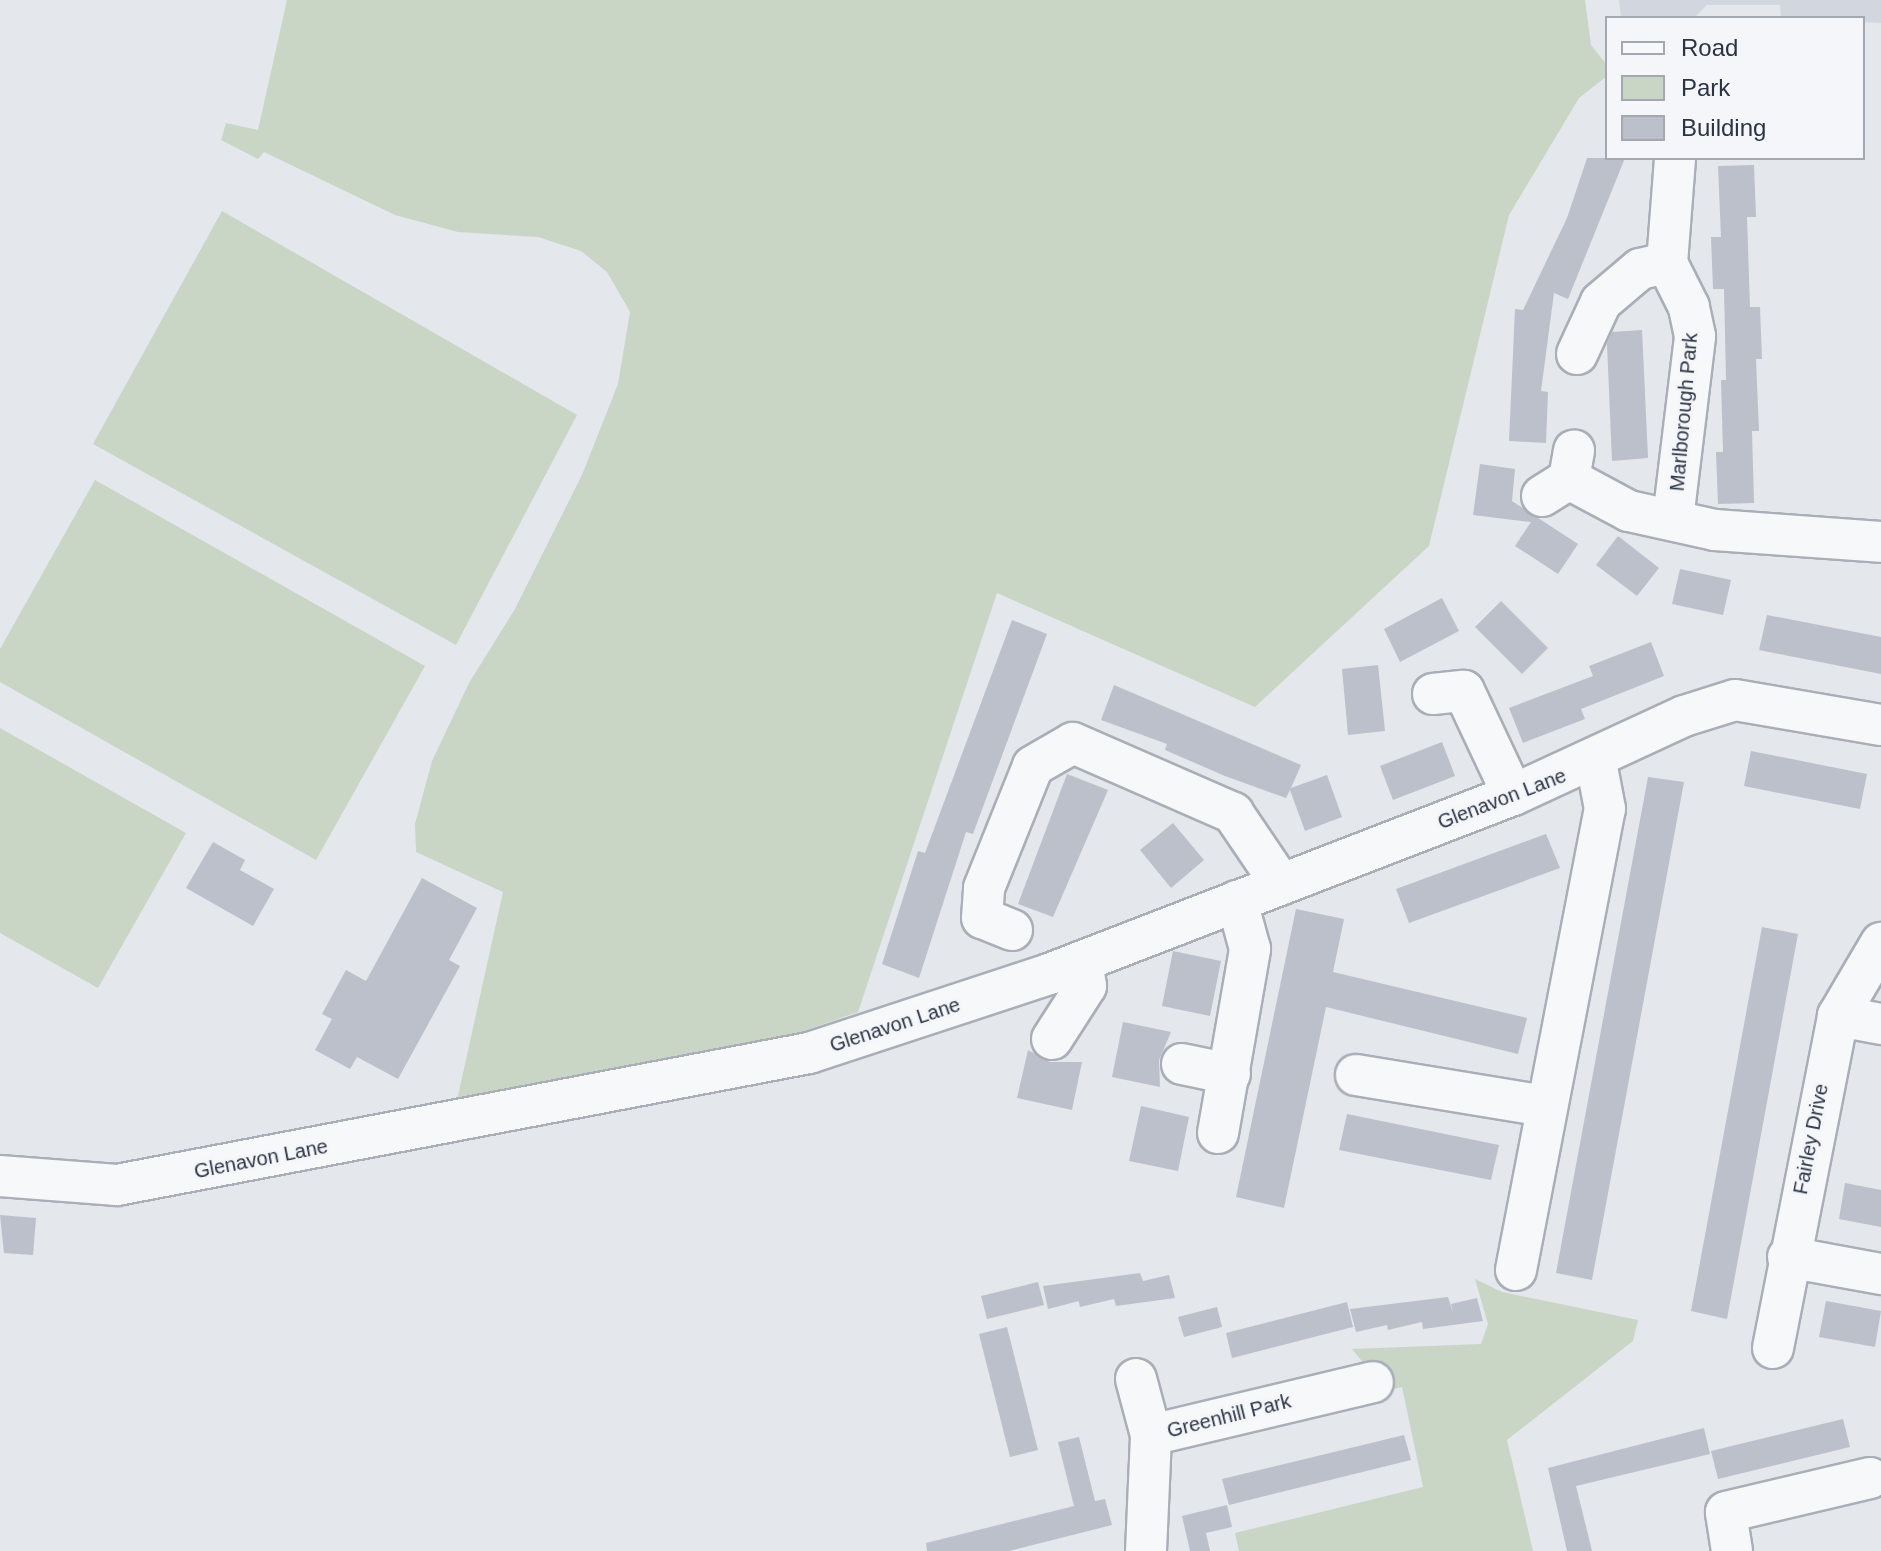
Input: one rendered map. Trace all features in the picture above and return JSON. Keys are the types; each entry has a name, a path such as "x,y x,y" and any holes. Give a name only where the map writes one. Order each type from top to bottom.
{"street":[{"path":"1577,354 1601,302 1640,269 1667,263 1675,160"},
{"name":"Marlborough Park","path":"1667,263 1689,307 1695,336 1673,519"},
{"name":"Marlborough Park","path":"1561,475 1629,511 1715,530 1881,542"},
{"path":"1433,694 1464,691 1513,795"},
{"name":"Glenavon Lane","path":"0,1176 117,1185 809,1053 1082,961 1596,762 1684,716 1745,700 1881,725"},
{"path":"1012,930 982,918 984,888 1033,766 1073,743 1233,813 1281,884"},
{"path":"1516,1270 1605,809 1596,762"},
{"path":"1218,1133 1250,949 1237,901"},
{"name":"Fairley Drive","path":"1773,1348 1788,1257 1838,1016 1881,943"},
{"path":"1052,1039 1086,986 1082,961"},
{"path":"1838,1016 1881,1024"},
{"path":"1182,1064 1230,1074"},
{"path":"1356,1075 1546,1106"},
{"path":"1788,1257 1881,1274"},
{"path":"1136,1379 1151,1435"},
{"name":"Greenhill Park","path":"1146,1551 1151,1435 1373,1382"},
{"path":"1732,1551 1726,1512 1870,1478"}],"shaded area":[{"path":"1619,0 1881,0 1881,23 1865,22 1865,16 1781,16 1780,5 1707,5 1696,16 1621,16"}],"green space":[{"path":"287,0 1585,0 1591,45 1605,62 1605,78 1579,98 1509,215 1429,546 1255,707 997,593 858,1012 783,1038 456,1105 503,892 416,852 415,824 432,761 469,683 515,609 582,475 618,384 630,312 607,272 581,251 538,237 458,232 395,215 264,152 258,159 221,140 226,123 258,130"},
{"path":"222,211 577,415 456,645 93,444"},
{"path":"95,480 425,666 316,860 0,682 0,649"},
{"path":"0,728 186,833 98,988 0,933"},
{"path":"1475,1279 1502,1292 1638,1320 1633,1341 1507,1440 1533,1551 1239,1551 1235,1533 1423,1487 1402,1387 1386,1391 1352,1349 1481,1344 1488,1324"}],"building":[{"path":"1587,158 1624,160 1568,299 1554,293 1541,391 1548,392 1546,443 1509,441 1515,309 1523,310 1567,218"},
{"path":"1754,165 1756,217 1747,217 1750,307 1760,307 1762,359 1756,359 1759,431 1752,431 1754,503 1718,504 1716,452 1723,452 1721,380 1726,380 1724,289 1713,289 1711,237 1721,237 1718,166"},
{"path":"1642,330 1648,458 1612,461 1607,344 1612,332"},
{"path":"1480,464 1515,469 1512,501 1578,544 1558,574 1515,546 1531,522 1473,515"},
{"path":"1618,536 1659,568 1637,596 1596,565"},
{"path":"1680,569 1731,580 1723,615 1672,604"},
{"path":"1442,598 1459,631 1400,662 1384,629"},
{"path":"1501,601 1548,648 1522,674 1475,627"},
{"path":"1767,615 1881,637 1881,674 1759,650"},
{"path":"1012,620 1047,634 973,834 966,832 919,978 882,964 918,851 925,853"},
{"path":"1651,642 1664,676 1581,709 1585,719 1523,743 1509,708 1593,676 1589,666"},
{"path":"1378,665 1385,731 1348,735 1342,669"},
{"path":"1114,685 1301,765 1291,788 1327,775 1342,817 1305,831 1290,790 1286,798 1225,776 1165,750 1167,744 1101,720"},
{"path":"1442,742 1455,776 1393,800 1380,766"},
{"path":"1751,751 1867,774 1860,809 1744,786"},
{"path":"1067,774 1108,790 1053,917 1018,904"},
{"path":"1648,777 1684,782 1592,1280 1556,1273"},
{"path":"1173,823 1204,860 1171,888 1140,850"},
{"path":"1546,834 1560,868 1409,923 1396,889"},
{"path":"213,842 245,860 240,870 274,889 253,926 186,888"},
{"path":"422,878 477,908 449,960 460,966 398,1079 357,1057 350,1069 315,1050 332,1019 322,1014 346,970 366,981"},
{"path":"1296,909 1344,919 1333,972 1527,1018 1518,1054 1326,1007 1284,1208 1236,1197"},
{"path":"1762,927 1798,934 1727,1319 1691,1311"},
{"path":"1173,951 1221,961 1210,1016 1162,1006"},
{"path":"1123,1022 1171,1032 1159,1060 1160,1087 1112,1077"},
{"path":"1028,1050 1050,1062 1082,1062 1072,1110 1017,1098"},
{"path":"1141,1106 1189,1117 1178,1171 1129,1161"},
{"path":"1347,1114 1499,1145 1491,1180 1339,1150"},
{"path":"1845,1183 1881,1190 1881,1227 1839,1219"},
{"path":"0,1215 36,1218 33,1255 4,1253"},
{"path":"1140,1273 1143,1281 1169,1275 1175,1298 1116,1306 1114,1299 1080,1307 1079,1301 1048,1309 1043,1286"},
{"path":"1038,1282 1044,1305 987,1319 981,1296"},
{"path":"1448,1297 1453,1313 1451,1304 1477,1298 1483,1321 1423,1329 1422,1322 1388,1330 1387,1325 1356,1332 1350,1309"},
{"path":"1826,1301 1881,1311 1875,1347 1819,1337"},
{"path":"1347,1302 1353,1327 1232,1358 1226,1333"},
{"path":"1217,1307 1222,1327 1184,1337 1178,1317"},
{"path":"1007,1327 1038,1450 1010,1457 979,1334"},
{"path":"1843,1419 1850,1447 1718,1479 1711,1451"},
{"path":"1704,1428 1710,1454 1576,1486 1592,1551 1567,1551 1548,1468"},
{"path":"1404,1435 1411,1460 1229,1505 1222,1479"},
{"path":"1079,1437 1095,1501 1105,1499 1112,1525 1009,1551 927,1551 926,1543 1074,1506 1058,1442"},
{"path":"1227,1505 1232,1527 1206,1533 1210,1551 1190,1551 1182,1516"}]}
